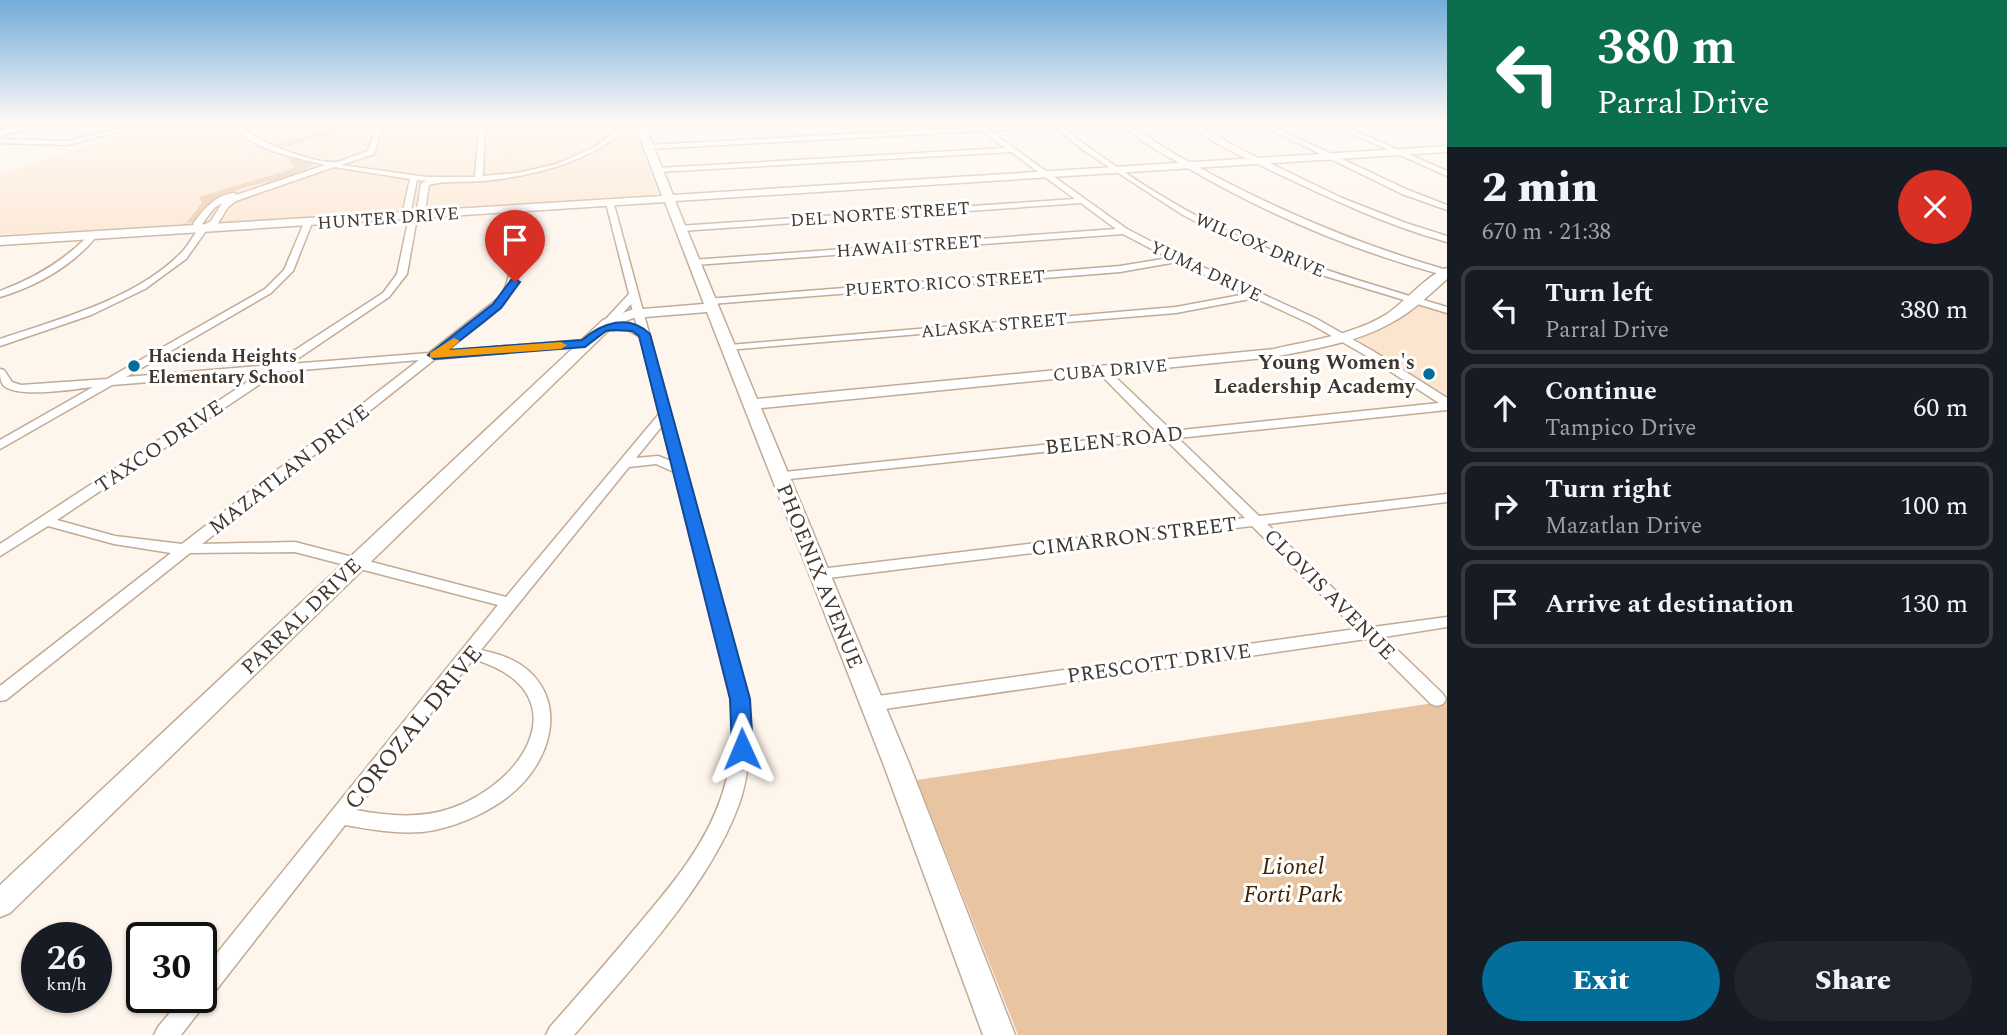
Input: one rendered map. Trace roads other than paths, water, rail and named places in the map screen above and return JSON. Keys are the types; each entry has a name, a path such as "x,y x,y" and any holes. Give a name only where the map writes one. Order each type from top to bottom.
{"street":[{"path":"203,229 197,224 221,198 303,171"},
{"path":"0,342 64,322 142,287 183,257 203,229 214,223 225,205 233,199 319,171"},
{"path":"365,171 420,181 516,175 532,171"},
{"path":"479,178 480,171"},
{"name":"PHOENIX AVENUE","path":"659,171 820,574 999,1035"},
{"name":"YUMA DRIVE","path":"1040,171 1124,231 1342,337 1447,405"},
{"name":"HUNTER DRIVE","path":"0,242 1083,171"},
{"name":"WILCOX DRIVE","path":"1120,171 1186,213 1238,240 1318,271 1447,310"},
{"path":"1199,171 1259,205 1308,227 1375,251 1447,272"},
{"path":"1280,171 1364,212 1447,239"},
{"path":"1360,171 1447,208"},
{"path":"420,181 421,210 413,216 407,211 420,181"},
{"name":"DEL NORTE STREET","path":"681,228 1080,201"},
{"path":"558,1035 692,877 725,819 739,774 742,749 740,699 610,204"},
{"name":"MAZATLAN DRIVE","path":"0,695 476,324 512,290 516,275 513,210"},
{"name":"TAXCO DRIVE","path":"0,551 376,303 393,288 402,274 413,216"},
{"path":"0,445 268,292 288,271 308,223"},
{"name":"HAWAII STREET","path":"695,262 1124,231"},
{"path":"0,294 62,266 93,236"},
{"name":"PUERTO RICO STREET","path":"636,304 712,304 1120,269 1178,259"},
{"name":"CUBA DRIVE","path":"752,404 1274,353 1342,337 1385,321 1447,272"},
{"name":"ALASKA STREET","path":"730,348 1176,310 1256,295"},
{"name":"PARRAL DRIVE","path":"0,904 585,343 636,304"},
{"path":"605,326 628,326 644,334"},
{"path":"0,372 8,384 20,388 585,343"},
{"name":"CLOVIS AVENUE","path":"1103,371 1437,699"},
{"name":"BELEN ROAD","path":"780,476 1447,405"},
{"name":"COROZAL DRIVE","path":"217,971 509,604 666,414"},
{"path":"630,457 651,443 671,438"},
{"path":"630,457 658,460 680,470"},
{"name":"CIMARRON STREET","path":"820,574 1447,498"},
{"path":"46,521 114,540 187,550 295,547 509,604"},
{"name":"PRESCOTT DRIVE","path":"871,704 1447,622"},
{"path":"342,816 390,825 437,821 484,802 523,770 540,736 542,709 537,695 531,684 509,665 472,653"},
{"path":"166,1035 184,1013"}],"place":[{"name":"Hacienda Heights Elementary School","path":"134,366"},
{"name":"Young Women's Leadership Academy","path":"1429,374"}],"park label":[{"name":"Lionel Forti Park","path":"1293,880"}]}
